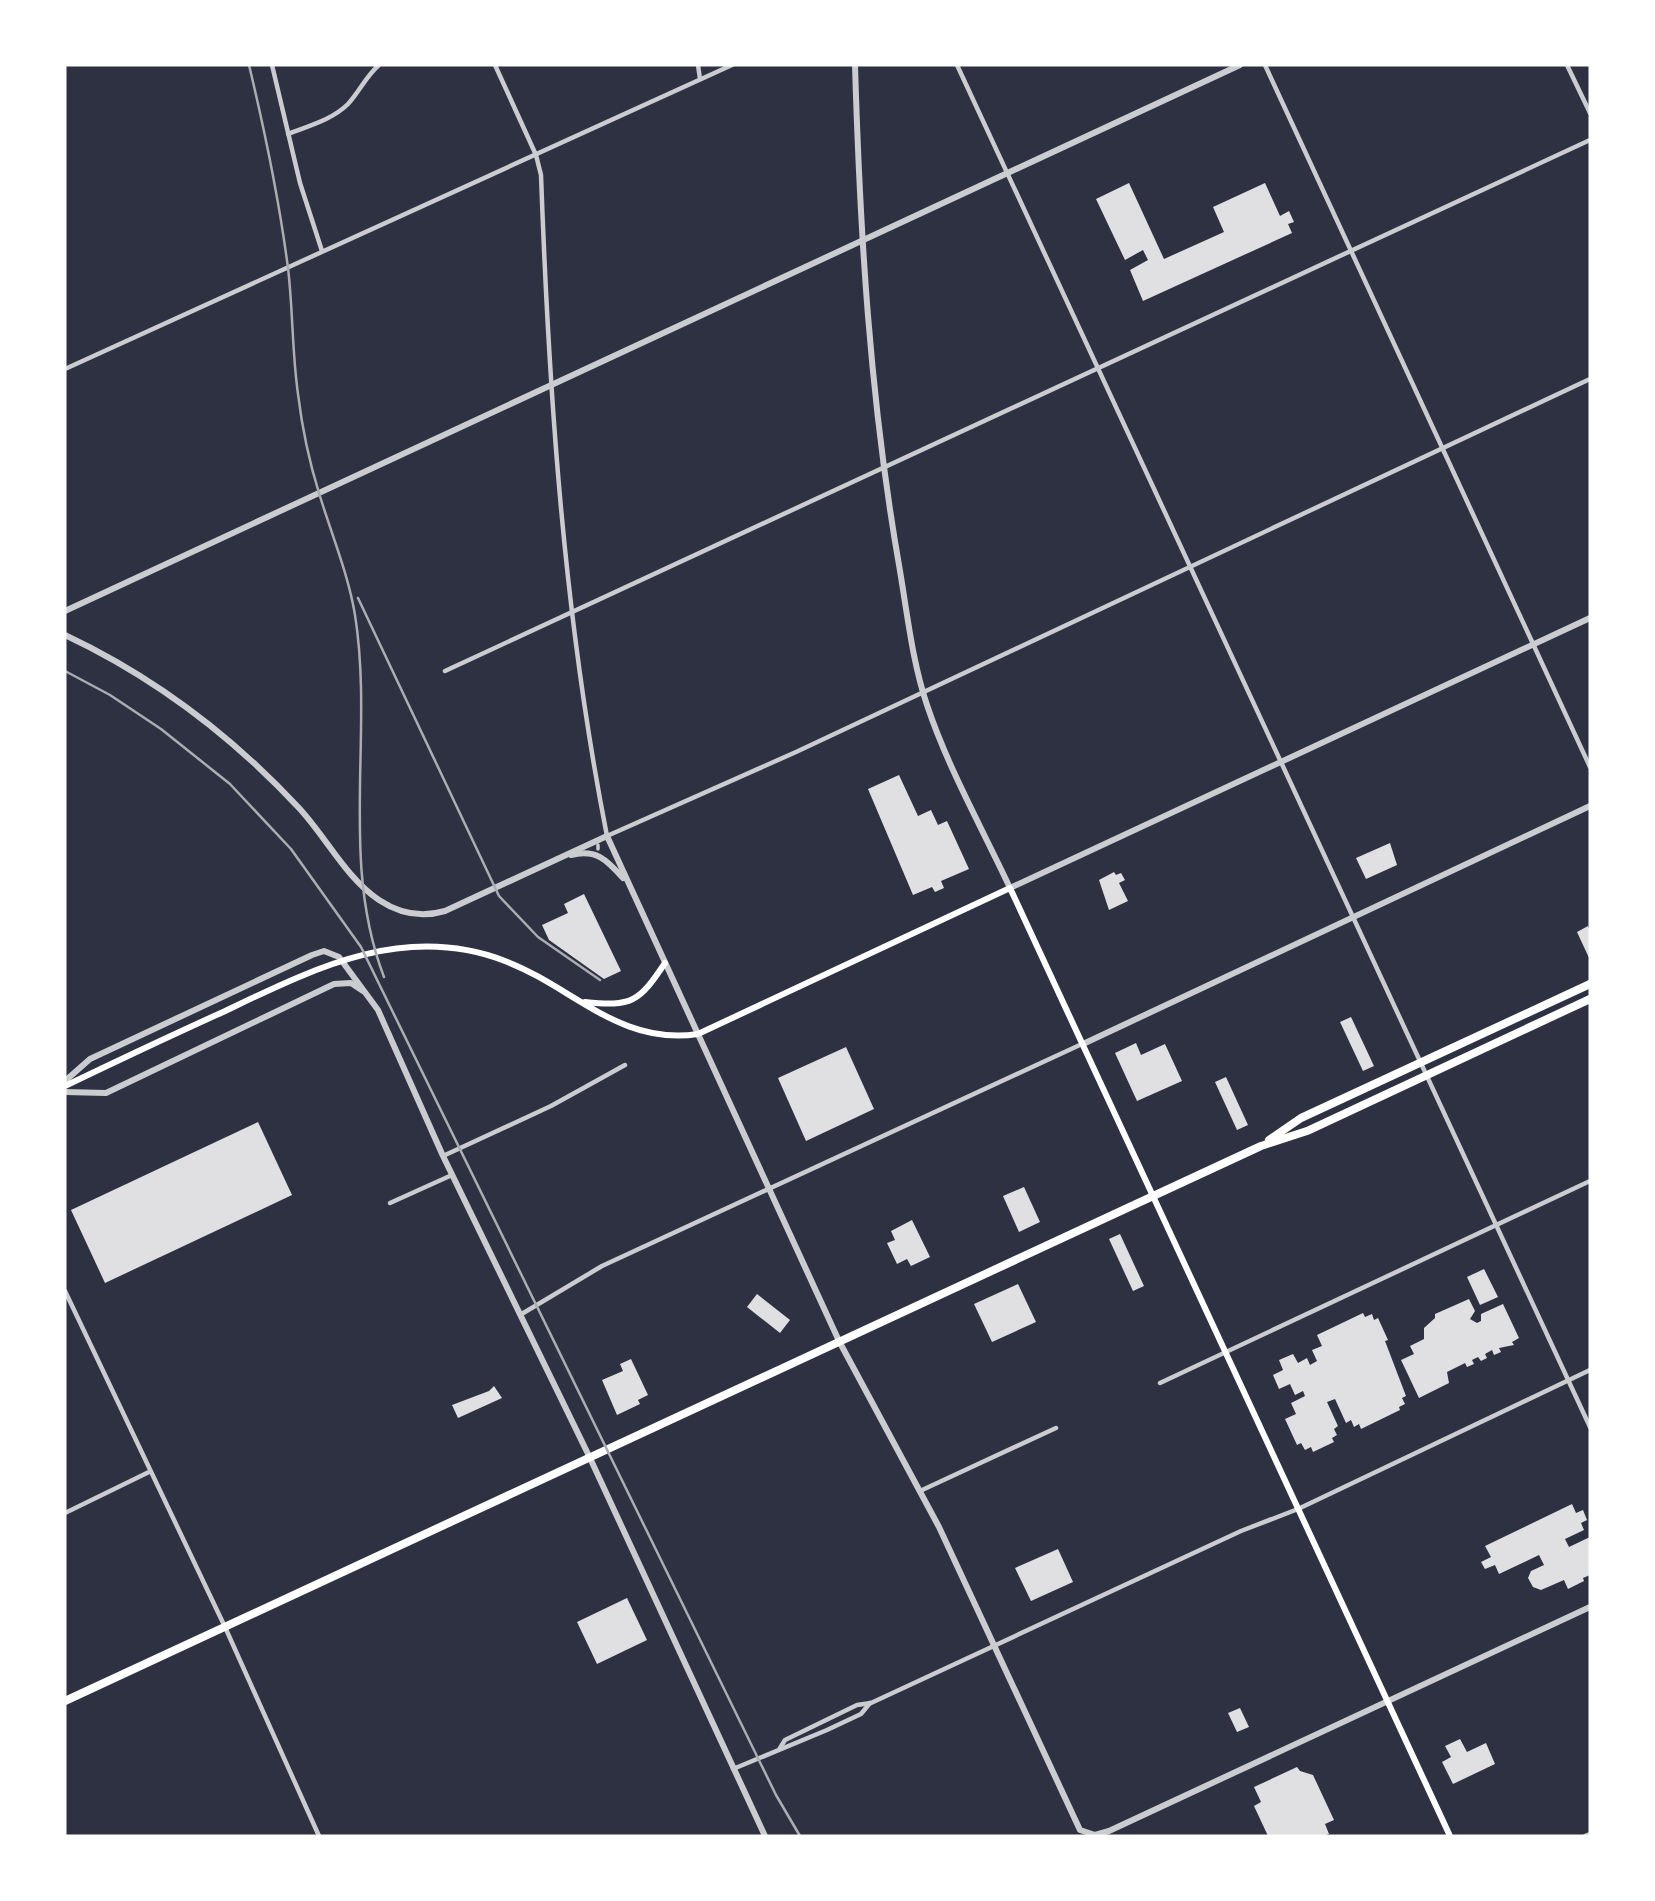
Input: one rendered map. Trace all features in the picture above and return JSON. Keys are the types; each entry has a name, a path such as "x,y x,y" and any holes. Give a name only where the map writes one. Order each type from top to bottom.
{"highway":[{"path":"1261,1146 1301,1118 1590,984"},
{"path":"65,1702 1261,1146 1307,1131 1590,999"}],"main road":[{"path":"65,1084 312,970 383,948 425,946 483,953 526,971 639,1032 669,1037 698,1034 1010,888 1450,1836"},
{"path":"580,1001 606,1004 631,1001 648,990 665,963"}],"street":[{"path":"272,65 288,134 322,251"},
{"path":"288,134 333,116 347,105 370,72 379,65"},
{"path":"495,65 536,155 541,175 550,385 572,614 607,836 839,1341 920,1491 1080,1830 1095,1835 1109,1831 1590,1606"},
{"path":"698,65 700,79"},
{"path":"65,369 732,65"},
{"path":"855,65 860,240 884,467 922,691 933,721 1010,888 1590,618"},
{"path":"957,65 1590,1427"},
{"path":"65,611 1240,65"},
{"path":"1265,65 1590,767"},
{"path":"1567,65 1590,113"},
{"path":"445,671 1590,140"},
{"path":"65,635 146,679 197,714 268,775 377,898 394,909 419,915 445,911 796,752 1590,379"},
{"path":"519,1315 602,1266 1590,806"},
{"path":"559,858 587,851 597,853 629,885"},
{"path":"65,1084 90,1059 320,953 331,953 339,957 370,996 452,1175 590,1458 765,1836"},
{"path":"65,1092 106,1093 342,981 351,983 370,996"},
{"path":"443,1156 551,1106 625,1065"},
{"path":"390,1203 452,1175"},
{"path":"1160,1382 1590,1181"},
{"path":"65,1291 225,1627 320,1836"},
{"path":"733,1769 780,1748 789,1748 849,1719 871,1703 993,1645 1241,1531 1298,1509 1590,1370"},
{"path":"920,1491 1056,1427"},
{"path":"65,1513 149,1472"},
{"path":"780,1748 785,1740 857,1705 871,1703"},
{"path":"1585,1836 1590,1834"}],"building":[{"path":"1129,183 1164,259 1224,232 1213,207 1265,183 1280,216 1289,211 1294,222 1288,224 1292,233 1143,301 1130,270 1148,260 1143,250 1125,260 1096,199"},
{"path":"899,775 918,816 931,810 938,825 947,821 969,869 941,881 944,888 935,892 932,887 913,895 868,789"},
{"path":"1390,843 1397,865 1366,879 1356,858"},
{"path":"1114,872 1116,875 1121,873 1125,880 1119,883 1128,901 1109,910 1099,880"},
{"path":"584,894 621,971 604,979 549,940 542,925 568,913 564,904"},
{"path":"1588,926 1590,931 1590,960 1577,932"},
{"path":"1351,1017 1374,1066 1363,1071 1340,1022"},
{"path":"1136,1043 1141,1055 1165,1044 1182,1081 1137,1101 1115,1053"},
{"path":"846,1047 874,1109 806,1141 778,1078"},
{"path":"1226,1077 1248,1125 1237,1130 1215,1082"},
{"path":"258,1122 292,1195 105,1283 71,1210"},
{"path":"1024,1187 1040,1222 1019,1232 1003,1196"},
{"path":"912,1220 930,1257 911,1266 907,1259 897,1264 887,1243 895,1240 891,1231"},
{"path":"1120,1234 1144,1286 1133,1291 1109,1239"},
{"path":"1484,1269 1498,1297 1480,1305 1467,1277"},
{"path":"1018,1284 1036,1322 992,1342 974,1304"},
{"path":"757,1294 790,1320 780,1333 747,1307"},
{"path":"1469,1299 1475,1311 1470,1319 1477,1323 1481,1321 1481,1314 1503,1304 1519,1338 1512,1342 1514,1345 1499,1348 1501,1352 1494,1355 1492,1350 1485,1354 1487,1358 1481,1361 1478,1357 1472,1360 1474,1364 1467,1367 1465,1363 1447,1372 1449,1383 1419,1398 1401,1360 1414,1354 1410,1346 1424,1339 1424,1328 1435,1318 1435,1314"},
{"path":"1363,1313 1365,1317 1372,1314 1374,1320 1378,1318 1406,1396 1402,1398 1405,1404 1399,1407 1400,1410 1361,1429 1359,1424 1354,1427 1351,1420 1346,1423 1335,1399 1327,1402 1338,1426 1334,1429 1337,1435 1332,1438 1334,1442 1313,1452 1311,1447 1305,1450 1301,1443 1297,1445 1285,1419 1296,1414 1291,1403 1305,1396 1303,1391 1295,1395 1290,1384 1279,1389 1273,1375 1283,1370 1279,1360 1293,1354 1298,1363 1307,1358 1310,1365 1317,1361 1312,1350 1322,1346 1317,1335"},
{"path":"631,1359 648,1395 638,1400 640,1404 617,1415 602,1380 623,1371 620,1364"},
{"path":"494,1386 502,1398 458,1418 452,1405 489,1391"},
{"path":"1572,1504 1576,1513 1583,1510 1587,1520 1581,1523 1584,1530 1565,1539 1569,1547 1590,1537 1590,1575 1583,1578 1584,1581 1568,1589 1564,1580 1541,1590 1533,1587 1528,1578 1531,1571 1544,1565 1539,1555 1499,1574 1495,1565 1485,1569 1481,1562 1491,1557 1485,1546"},
{"path":"1058,1549 1073,1582 1031,1601 1015,1568"},
{"path":"627,1598 647,1640 597,1664 577,1622"},
{"path":"1240,1708 1249,1727 1237,1732 1228,1713"},
{"path":"1460,1739 1467,1752 1486,1743 1495,1764 1453,1784 1442,1762 1451,1757 1445,1746"},
{"path":"1297,1767 1300,1771 1313,1775 1334,1820 1325,1824 1329,1834 1268,1836 1254,1806 1261,1802 1254,1787"}],"railway":[{"path":"249,65 284,242 290,284 296,378 304,431 315,481 344,568 355,615 360,660 360,843 363,888 371,933 384,977"},
{"path":"358,598 499,896 538,937 600,980"},
{"path":"65,671 110,695 161,729 230,784 291,849 361,947 776,1795 800,1836"}]}
